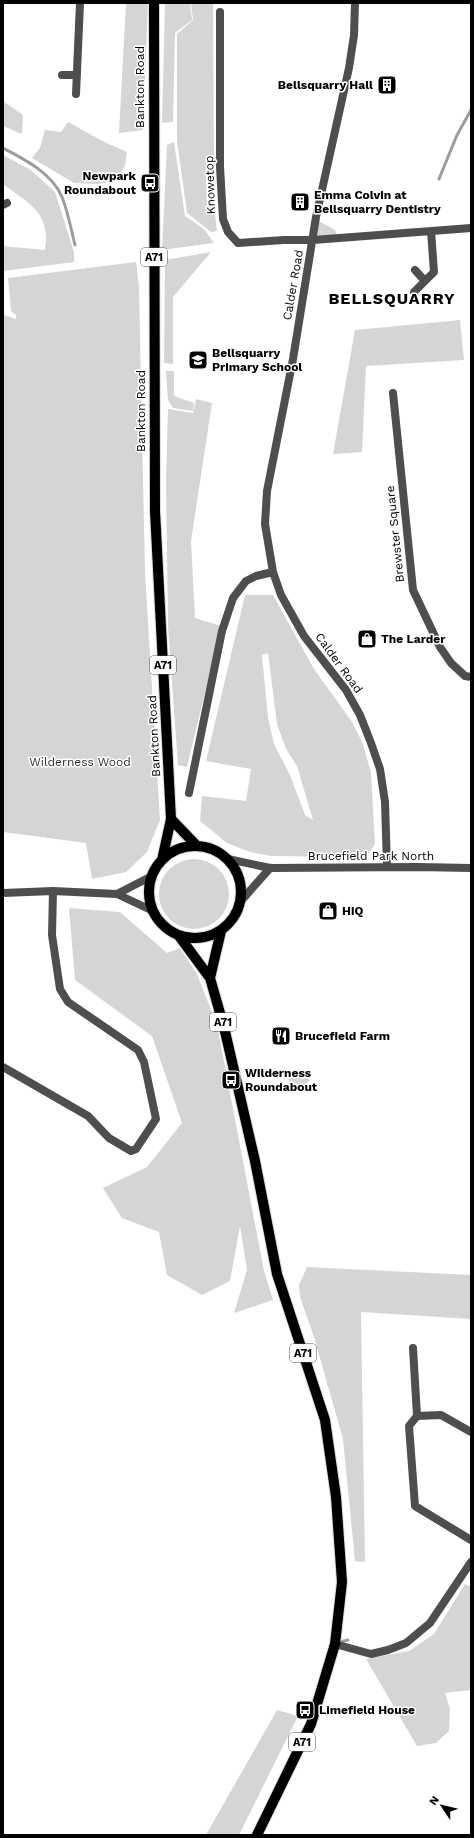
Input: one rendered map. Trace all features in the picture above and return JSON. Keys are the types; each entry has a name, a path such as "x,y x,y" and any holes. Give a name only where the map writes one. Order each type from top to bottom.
{"main road":[{"name":"Bankton Road","path":"154,3 155,511 171,819 162,860"},
{"path":"171,819 197,846"},
{"name":"A71","path":"179,936 193,939 208,937 222,931 230,923 237,912 241,901 241,886 237,871 228,859 219,852 209,848 197,846 178,849 162,860 152,876 149,888 149,900 153,911 163,925 179,936 210,978 224,1027 255,1162 277,1274 325,1420 336,1497 342,1582 335,1644 312,1724 257,1835"},
{"name":"A71","path":"210,978 222,931"}],"street":[{"path":"76,94 80,3"},
{"name":"Calder Road","path":"355,3 354,35 349,68 316,217 294,359 267,491 265,524 273,572 281,595 304,636 346,690 372,742 380,769 385,802 387,867"},
{"name":"Knowetop","path":"220,12 217,46 220,167 223,218 228,232 238,243 313,240"},
{"path":"62,75 77,75"},
{"path":"313,240 471,228"},
{"path":"414,292 434,272 431,231"},
{"path":"415,270 425,281"},
{"name":"Brewster Square","path":"393,393 413,590 440,647 447,658 465,676 471,677"},
{"path":"189,793 222,631 233,598 246,581 256,576 273,572"},
{"name":"Brucefield Park North","path":"228,859 270,868 471,868"},
{"path":"241,901 270,868"},
{"path":"117,894 152,876"},
{"path":"3,1067 88,1116 108,1138 131,1151 136,1149 156,1119 144,1062 138,1050 68,1002 60,989 52,935 53,891"},
{"path":"3,893 53,891 117,894 153,911"},
{"path":"412,1348 417,1416 409,1426 415,1506 471,1540"},
{"path":"417,1416 441,1415 471,1432"},
{"path":"335,1644 371,1654 388,1650 406,1643 430,1623 468,1575 471,1562"}],"green space":[{"path":"126,3 148,3 143,130 119,133"},
{"path":"165,3 190,3 192,20 175,33 173,122 162,123"},
{"path":"191,3 213,3 214,167 206,169 207,206 214,206 217,231 211,232 187,213 177,141 177,34 193,20"},
{"path":"3,101 23,115 22,134 3,126"},
{"path":"68,122 104,142 127,152 125,166 115,181 98,184 74,183 32,158 40,148 45,130 61,132"},
{"path":"174,142 185,216 204,229 214,243 162,250 167,145"},
{"path":"3,155 31,170 55,192 74,252 74,262 3,271 3,246 45,250 46,237 45,226 36,210 3,184"},
{"path":"319,221 335,230 337,235 317,236"},
{"path":"211,252 173,297 173,364 164,363 165,260"},
{"name":"Wilderness Wood","path":"136,262 139,287 145,572 160,820 147,852 126,872 92,879 86,843 3,832 4,315 16,319 16,315 11,311 8,278"},
{"path":"460,320 464,360 366,366 362,452 333,454 355,330"},
{"path":"166,371 174,371 174,396 194,403 193,411 173,408 168,400"},
{"path":"196,399 212,403 191,541 195,618 221,626 187,767 178,765 168,627 166,479 168,409 193,413"},
{"path":"245,595 273,595 314,669 352,722 363,744 371,773 375,844 366,857 271,856 250,852 227,843 200,821 202,796 246,801 251,769 206,761","holes":["268,653 277,724 286,749 297,766 313,820 305,815 290,775 274,744 268,718 262,655"]},
{"path":"194,859 207,862 219,869 226,881 229,894 226,907 219,919 207,926 194,929 181,926 169,919 162,907 159,894 162,881 169,869 181,862"},
{"path":"69,908 120,912 167,953 180,948 197,974 217,1025 264,1271 273,1300 234,1313 247,1270 240,1226 230,1281 202,1295 167,1275 159,1232 122,1218 103,1188 147,1167 182,1123 152,1036 75,980"},
{"path":"300,1070 310,1080 297,1091 288,1080"},
{"path":"307,1267 471,1275 471,1319 361,1312 365,1562 355,1561 343,1439 314,1337 300,1297 299,1285"},
{"path":"465,1584 471,1587 471,1690 445,1693 450,1709 449,1731 436,1743 417,1746 366,1659 409,1651 434,1634"},
{"path":"277,1710 298,1716 239,1835 206,1835"}],"waterway":[{"path":"439,179 457,135 471,110"},
{"path":"3,148 37,168 52,181 62,197 75,245"},
{"path":"340,1642 348,1640"}],"place":[{"name":"Bellsquarry Hall","path":"387,85"},
{"name":"Newpark Roundabout","path":"150,183"},
{"name":"Emma Colvin at Bellsquarry Dentistry","path":"300,202"},
{"name":"Bellsquarry Primary School","path":"198,360"},
{"name":"The Larder","path":"367,639"},
{"name":"HiQ","path":"328,911"},
{"name":"Brucefield Farm","path":"281,1036"},
{"name":"Wilderness Roundabout","path":"231,1080"},
{"name":"Limefield House","path":"305,1710"}],"district":[{"name":"BELLSQUARRY","path":"392,298"}]}
